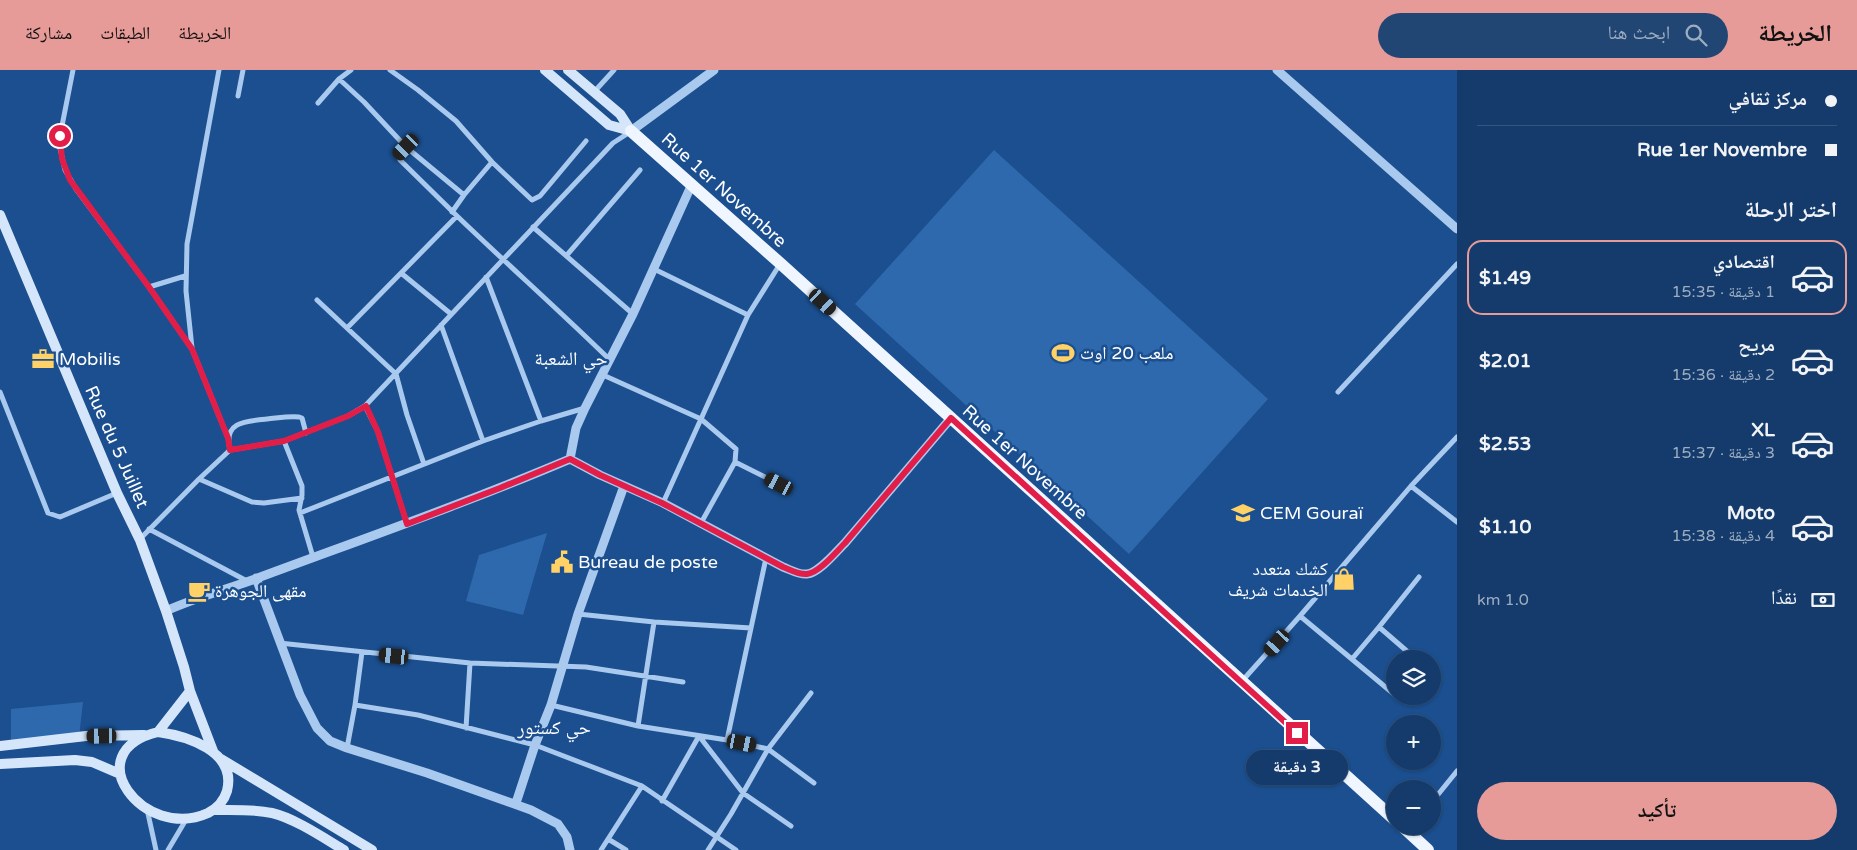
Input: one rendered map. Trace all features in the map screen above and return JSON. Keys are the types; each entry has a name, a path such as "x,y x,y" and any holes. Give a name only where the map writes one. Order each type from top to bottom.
{"main road":[{"name":"Rue 1er Novembre","path":"545,70 609,125 630,131"},
{"name":"Rue 1er Novembre","path":"568,70 620,114 630,131 781,264 1241,683 1386,812"},
{"name":"Rue du 5 Juillet","path":"0,215 117,493 140,540 166,611 190,691 216,755"},
{"path":"190,691 153,734 129,747 121,763 120,774 124,787 131,796 147,809 170,817 187,818 202,816 214,810 221,803 229,783 227,771 216,755"},
{"path":"0,746 86,736 179,735 203,745 216,755 372,850"},
{"path":"0,764 75,760 92,762 120,774"},
{"path":"214,810 251,810 273,813 321,836 344,850"},
{"path":"1414,835 1428,850"}],"street":[{"path":"73,70 60,136 60,148 65,170 76,189 149,287 192,349 228,438 230,450"},
{"path":"192,349 186,276 188,232 219,70"},
{"path":"238,96 243,70"},
{"path":"318,103 339,79 351,70"},
{"path":"390,70 456,121 492,162 532,200 540,196 586,141"},
{"path":"593,93 614,70"},
{"path":"140,540 230,450 284,441 348,416 366,406 613,143 714,70"},
{"path":"1277,70 1457,229"},
{"path":"339,79 364,102 406,147 464,195"},
{"path":"406,147 399,154 400,160 502,260 564,315 610,361"},
{"path":"452,212 492,162"},
{"path":"567,255 640,170"},
{"path":"570,459 576,428 634,314 692,184"},
{"path":"347,328 457,216"},
{"path":"533,226 634,314"},
{"path":"662,503 748,315 781,264"},
{"path":"1338,392 1457,264"},
{"path":"654,269 748,315"},
{"path":"401,273 451,314"},
{"path":"149,287 186,276"},
{"path":"486,277 541,421"},
{"path":"317,300 396,374 407,415 424,464"},
{"path":"441,325 483,441"},
{"path":"603,375 701,419 736,449 735,462 701,523"},
{"path":"0,392 48,513 60,516 117,493"},
{"path":"366,406 378,432 407,524"},
{"path":"300,513 483,441 585,408"},
{"path":"228,438 232,430 242,422 293,416 302,418 306,433"},
{"path":"166,611 192,599 252,580 407,524 570,459 662,503 783,567 800,574 809,574 828,560 951,418"},
{"path":"1241,683 1411,486 1457,437"},
{"path":"284,441 302,486 300,513 313,557"},
{"path":"735,462 779,484"},
{"path":"199,479 252,502 264,503 302,498"},
{"path":"516,803 551,704 578,614 624,486"},
{"path":"1411,486 1457,522"},
{"path":"149,529 252,580 300,695 317,728 330,741 346,748 516,803 558,824 567,837 570,850"},
{"path":"727,740 766,557"},
{"path":"1352,659 1418,577"},
{"path":"578,614 654,622 751,628"},
{"path":"1300,616 1386,688"},
{"path":"638,726 654,622"},
{"path":"1379,627 1406,650"},
{"path":"279,643 470,663 586,667 683,682"},
{"path":"346,748 355,705 362,652"},
{"path":"466,728 470,663"},
{"path":"708,850 768,749 811,693"},
{"path":"551,704 638,726 727,740 768,749 814,783"},
{"path":"355,705 418,715 535,745 642,786 736,850"},
{"path":"699,736 743,792 791,826"},
{"path":"662,801 699,736"},
{"path":"1441,791 1457,771"},
{"path":"601,850 642,786"},
{"path":"147,809 156,850"},
{"path":"168,850 187,818"},
{"path":"608,839 626,850"}],"shaded area":[{"name":"ملعب 20 اوت","path":"994,150 1268,399 1129,554 855,304"},
{"path":"547,533 523,615 466,601 479,555"},
{"path":"83,702 79,737 11,744 11,709"}],"place":[{"name":"ملعب 20 اوت","path":"1063,353"},
{"name":"Mobilis","path":"43,359"},
{"name":"CEM Gouraï","path":"1243,513"},
{"name":"Bureau de poste","path":"562,562"},
{"name":"كشك متعدد الخدمات شريف","path":"1344,579"},
{"name":"مقهى الجوهرة","path":"199,591"}],"district":[{"name":"حي الشعبة","path":"571,358"},
{"name":"حي كستور","path":"554,727"}],"route":[{"path":"60,136 62,159 70,180 192,349 228,438 230,450 284,441 348,416 366,406 378,432 407,524 570,459 662,503 783,567 800,574 809,574 828,560 845,543 951,418 1297,733"}]}
